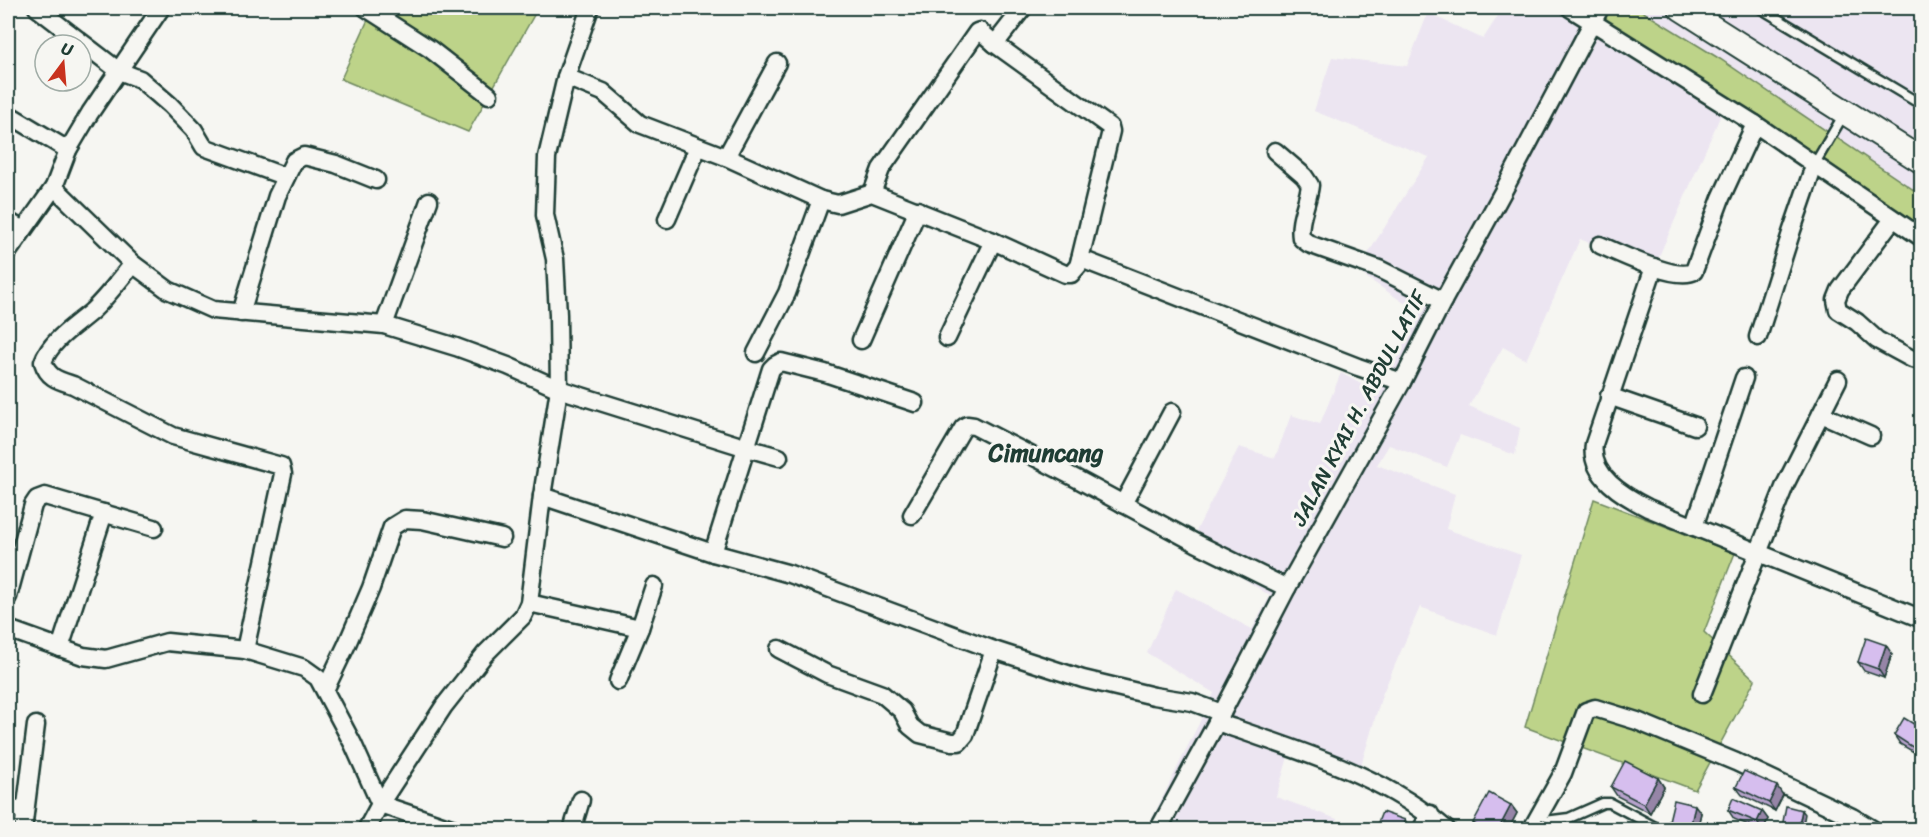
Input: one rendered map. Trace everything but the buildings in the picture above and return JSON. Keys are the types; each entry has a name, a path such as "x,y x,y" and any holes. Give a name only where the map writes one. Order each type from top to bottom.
{"street":[{"path":"37,8 119,71 140,79 194,130 204,147 286,177"},
{"path":"8,252 54,187 69,150 90,113 161,8"},
{"path":"366,8 430,48 489,95"},
{"path":"366,830 380,804 444,706 485,654 523,616 529,603 542,496 559,389 555,259 545,215 548,157 566,77 590,8"},
{"path":"995,44 1023,8"},
{"path":"1570,8 1596,14 1814,166 1922,238"},
{"path":"1681,8 1922,161"},
{"name":"JALAN KYAI H. ABDUL LATIF","path":"1158,830 1220,718 1287,588 1402,382 1596,14"},
{"path":"566,77 603,92 640,124 726,157 821,200 838,204 872,193 993,241 1065,274 1074,272 1080,259 1111,131 1110,127 977,32 881,169 872,193"},
{"path":"726,157 777,63"},
{"path":"8,114 69,150"},
{"path":"1600,245 1654,267 1685,275 1694,272 1721,198 1755,124"},
{"path":"667,219 698,147"},
{"path":"1275,151 1304,176 1310,185 1299,228 1301,238 1309,244 1379,269 1443,301"},
{"path":"241,314 277,196 294,161 304,156 336,164 376,180"},
{"path":"1758,337 1814,166"},
{"path":"54,187 134,264 168,290 213,310 384,325 508,366 559,389 779,457"},
{"path":"756,353 787,293 821,200"},
{"path":"384,325 429,201"},
{"path":"861,340 918,210"},
{"path":"1893,219 1840,290 1836,300 1838,310 1863,326 1877,339 1912,359 1922,361"},
{"path":"8,221 24,230"},
{"path":"947,338 993,241"},
{"path":"1080,259 1402,382"},
{"path":"134,264 93,310 59,339 46,353 43,362 46,371 60,381 173,436 281,466 283,474 245,650"},
{"path":"1654,267 1598,429 1593,451 1607,482 1623,496 1647,508 1922,619"},
{"path":"713,554 771,369 775,365 781,362 825,373 915,403"},
{"path":"1694,526 1744,378"},
{"path":"1702,694 1785,485 1838,380"},
{"path":"1609,396 1695,426"},
{"path":"1123,504 1172,412"},
{"path":"1821,414 1871,436"},
{"path":"912,515 963,428 968,425 974,426 1196,543 1287,588"},
{"path":"8,597 33,504 37,499 45,496 154,528"},
{"path":"542,496 713,554 790,574 994,650 1083,679 1154,696 1192,702 1220,718 1377,782 1430,814 1447,830"},
{"path":"60,648 104,513"},
{"path":"325,690 371,588 392,527 405,519 422,520 502,538"},
{"path":"618,681 654,586"},
{"path":"529,603 640,628"},
{"path":"8,629 83,656 106,659 167,642 245,650 304,668 318,678 325,690 380,804 457,830"},
{"path":"778,649 826,674 882,694 902,711 910,726 920,734 952,742 959,742 965,735 994,650"},
{"path":"1532,828 1563,773 1586,711 1595,708 1637,722 1736,762 1842,812 1874,830"},
{"path":"23,830 36,725"},
{"path":"573,830 581,800"},
{"path":"8,807 25,811"},
{"path":"1420,830 1430,814"}],"lane":[{"path":"1760,8 1922,105"},
{"path":"1814,166 1846,112"},
{"path":"1532,828 1545,821 1569,818 1604,803 1658,828"}],"shaded area":[{"path":"1503,8 1565,8 1726,103 1653,270 1580,239 1526,360 1503,347 1469,406 1520,428 1515,455 1460,435 1447,467 1389,445 1377,465 1455,494 1446,529 1521,555 1497,635 1420,607 1382,695 1356,782 1289,754 1276,797 1337,819 1336,829 1147,829 1214,693 1147,653 1176,589 1252,629 1270,596 1190,543 1239,447 1275,458 1291,415 1320,424 1341,373 1379,394 1419,313 1357,271 1429,157 1314,111 1332,57 1407,66 1428,13 1483,39"},
{"path":"1637,8 1921,8 1921,195 1720,59"}],"green space":[{"path":"363,8 538,8 468,132 341,79 371,13"},
{"path":"1565,8 1637,8 1720,59 1921,195 1921,238"},
{"path":"1594,499 1735,553 1704,632 1755,680 1695,790 1525,727"}],"district":[{"name":"Cimuncang","path":"1046,453"}]}
